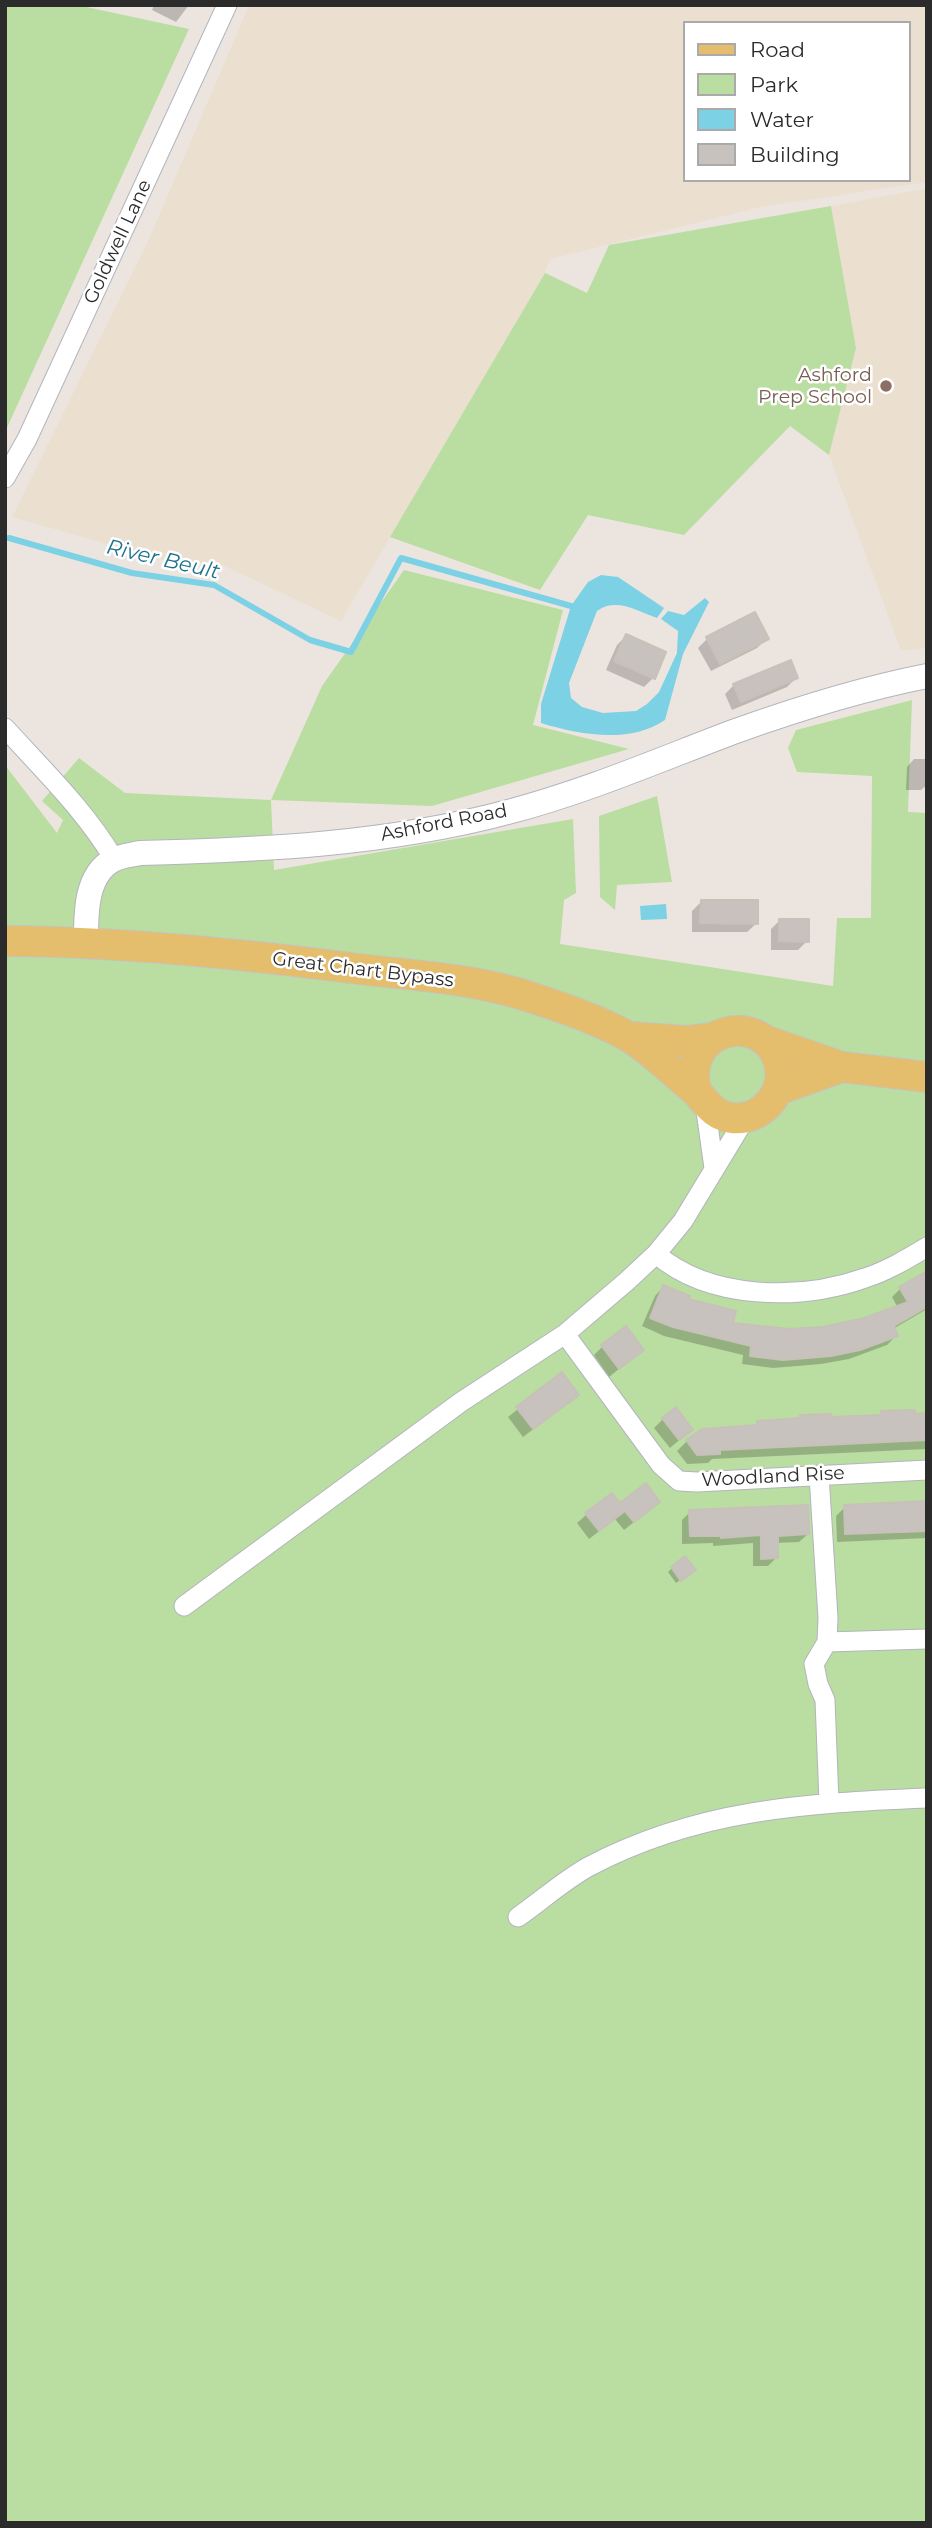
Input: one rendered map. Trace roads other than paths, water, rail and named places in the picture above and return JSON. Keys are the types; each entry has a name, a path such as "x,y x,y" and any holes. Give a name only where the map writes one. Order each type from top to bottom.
{"main road":[{"path":"5,941 86,942"},
{"name":"Great Chart Bypass","path":"86,942 279,959 458,981 533,998 630,1037 687,1041 713,1038"},
{"path":"764,1040 774,1051 779,1063 778,1090 771,1102 759,1112 746,1117 731,1118 716,1113 701,1097 693,1076 695,1062 702,1048 725,1032 752,1033 764,1040 842,1067 927,1077"},
{"name":"Great Chart Bypass","path":"630,1037 701,1097"},
{"path":"778,1090 842,1067"}],"street":[{"name":"Goldwell Lane","path":"5,478 27,439 227,5"},
{"name":"Ashford Road","path":"114,859 140,853 315,845 455,824 508,812 581,790 831,699 927,676"},
{"path":"5,728 96,829 114,859 105,866 93,884 86,905 86,942"},
{"path":"701,1097 714,1168"},
{"path":"184,1606 461,1402 565,1334 656,1254 699,1197 746,1117"},
{"path":"656,1254 670,1266 709,1282 736,1289 800,1292 821,1290 863,1279 891,1268 927,1247"},
{"name":"Woodland Rise","path":"565,1334 661,1465 680,1480 697,1482 927,1470"},
{"path":"819,1475 828,1618 827,1642 814,1664 825,1700 828,1802"},
{"path":"827,1642 927,1640"},
{"path":"518,1917 586,1868 660,1834 726,1817 828,1802 927,1798"}],"water":[{"path":"601,575 618,577 664,608 657,618 619,605 597,611 569,683 571,698 582,707 603,713 636,711 659,692 677,653 678,631 661,619 668,611 684,615 705,598 709,602 683,654 665,720 651,728 621,735 588,734 541,723 541,704 571,606 588,582"},
{"path":"666,904 667,919 641,920 640,906"}],"waterway":[{"name":"River Beult","path":"9,538 132,573 214,585 310,640 351,652 401,558 571,606"}],"place":[{"name":"Ashford Prep School","path":"886,386"}]}
